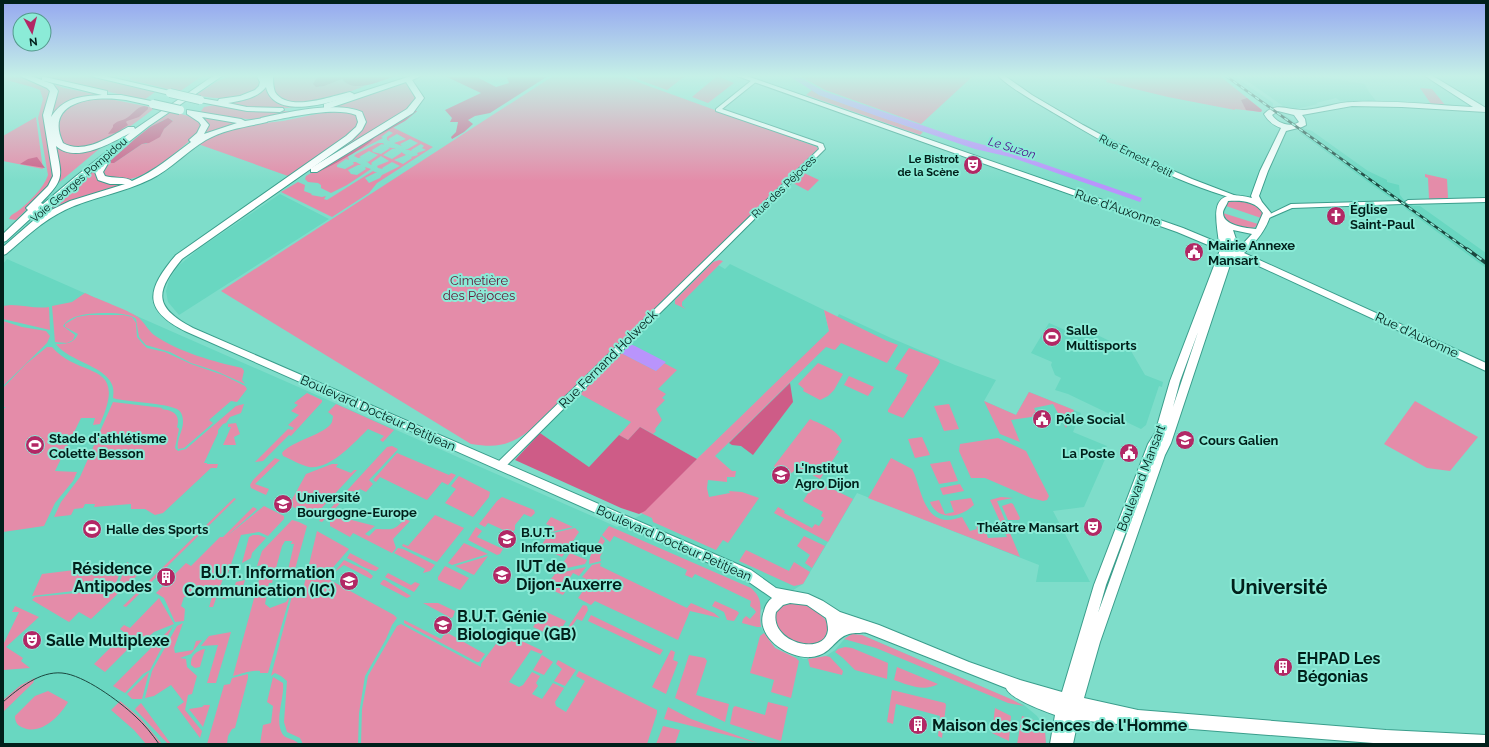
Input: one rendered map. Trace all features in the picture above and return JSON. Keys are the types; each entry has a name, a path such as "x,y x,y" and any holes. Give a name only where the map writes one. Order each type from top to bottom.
{"highway":[{"path":"11,231 17,221 52,187 56,178 57,173 47,115 48,111"},
{"path":"59,111 54,118 58,141 62,146 67,148 88,148 108,142 135,126"},
{"name":"Voie Georges Pompidou","path":"3,239 69,178 135,126 158,111"},
{"name":"Voie Georges Pompidou","path":"3,248 58,196 116,148 167,111"},
{"path":"184,111 230,120 264,120"},
{"path":"116,148 100,167 99,174 101,178 110,182 120,182 135,179 147,174 171,158 200,134 204,128 204,123 190,112"},
{"path":"3,252 36,223 55,211 75,202 146,178 162,169 198,141 214,132 264,120"}],"main road":[{"path":"302,113 309,111"},
{"path":"264,120 323,111"},
{"path":"274,190 349,138 359,128 362,122 360,116 351,111"},
{"path":"274,190 304,176 408,111"},
{"name":"Rue d'Auxonne","path":"839,111 1225,248 1240,252 1253,260 1486,367"},
{"path":"1273,111 1270,112 1269,117 1277,124 1297,127 1302,124 1303,121 1292,112"},
{"path":"1287,111 1302,113 1312,111"},
{"path":"1300,117 1327,111"},
{"path":"1456,111 1485,112"},
{"path":"1466,111 1485,112"},
{"path":"1228,262 1225,248 1224,228 1220,215 1221,208 1225,199 1238,198 1248,194 1260,172 1275,136 1277,124"},
{"path":"1228,262 1240,252 1257,232 1267,217 1267,213 1255,196 1264,171 1283,130 1289,127"},
{"path":"329,152 346,148 362,140"},
{"name":"Boulevard Docteur Petitjean","path":"274,190 190,249 170,267 164,276 158,292 159,305 165,316 180,326 747,574 776,594 792,597"},
{"path":"1238,198 1261,205"},
{"path":"1203,239 1217,236 1224,228"},
{"path":"1224,228 1257,232"},
{"path":"1224,228 1240,252"},
{"name":"Boulevard Mansart","path":"1070,706 1100,585 1153,444 1160,434 1175,381 1225,248"},
{"path":"1228,262 1253,260"},
{"name":"Boulevard Mansart","path":"1070,706 1166,443 1228,262"},
{"name":"Boulevard Docteur Petitjean","path":"758,582 768,600 769,612"},
{"path":"874,629 851,627 841,630 834,636 828,645 815,650 793,647 782,642 774,634 769,624 769,612 774,604 792,597 802,598 812,602 832,615 874,629 981,673 1040,702 1070,706 1089,715 1406,739 1486,742"},
{"path":"832,615 835,630 834,636"},
{"path":"1057,744 1070,706"},
{"path":"1066,744 1070,706"}],"street":[{"name":"Rue des Péjoces","path":"716,252 786,186 823,147 720,111"},
{"name":"Rue Ernest Petit","path":"1057,111 1097,136 1184,180 1238,198"},
{"name":"Rue Ernest Petit","path":"1213,190 1225,199"},
{"path":"1408,202 1486,200"},
{"path":"1267,217 1291,206 1400,203"},
{"path":"1261,205 1271,209 1282,209"},
{"name":"Rue Fernand Holweck","path":"500,466 716,252"}],"shaded area":[{"path":"136,111 146,111 139,117 127,121 126,122 128,125 116,133 108,134 114,124 127,118"},
{"path":"413,111 417,111 405,121 374,138 365,146 329,167 317,172"},
{"path":"446,111 493,111 475,116 468,120 473,124 464,132 452,139 451,137 456,132 458,122 450,122 452,118"},
{"name":"Le Suzon","path":"863,111 881,111 959,138 1009,152 1142,198 1140,202 1010,157 975,149"},
{"path":"1272,111 1279,111 1305,129 1312,131 1368,171 1387,180 1387,182 1399,185 1400,195 1404,200 1413,206 1420,206 1486,253 1486,268 1406,209 1405,206 1389,197 1300,133 1299,130"},
{"path":"168,118 173,121 164,129 160,137 149,143 142,144 114,163 108,163 150,127"},
{"path":"37,157 45,168 20,164 28,159"},
{"path":"280,194 329,219 179,315 168,302 166,291 169,280 178,266 200,248"},
{"name":"Université Bourgogne-Europe","path":"7,259 617,527 641,515 766,393 697,459 640,427 628,440 619,435 589,467 540,433 713,262 725,269 730,264 824,310 829,331 839,314 955,365 996,380 984,401 1016,415 1029,392 1081,413 1073,432 1107,446 1104,452 1106,457 1084,507 1053,511 1090,582 1036,582 1039,565 857,493 803,584 761,610 760,613 761,627 766,637 775,648 790,656 795,657 784,644 803,659 813,659 826,656 835,650 847,636 852,634 862,635 1024,705 1037,716 1042,723 1045,731 1046,744 3,744 3,264"},
{"path":"1049,323 1072,333 1076,325 1131,351 1145,375 1163,382 1162,387 1159,386 1146,425 1141,429 1068,394 1055,390 1061,378 1055,375 1051,365 1052,362 1031,353"},
{"path":"630,344 666,362 656,371 621,353"},
{"path":"790,383 793,402 753,455 741,446 732,445 729,443"},
{"path":"640,427 697,459 645,511 639,514 621,508 515,460 540,433 589,467 619,435 628,440"}],"green space":[{"path":"40,111 45,111 43,117 48,137 52,179 39,197 16,220 9,219 36,194 48,175 38,118"},
{"path":"50,111 57,111 54,113 51,118"},
{"path":"63,111 151,111 112,138 88,146 76,147 63,144 57,121"},
{"path":"201,111 292,112 258,119 247,119 204,114"},
{"path":"331,111 343,111 357,115 359,119 357,129 288,176 198,144 216,133 246,125 283,121"},
{"path":"358,111 406,111 345,147 336,149 365,121"},
{"name":"Cimetière des Péjoces","path":"499,111 717,111 817,147 818,149 529,431 515,440 502,445 488,446 471,444 221,291"},
{"path":"851,111 864,111 923,132 920,135"},
{"path":"884,111 935,111 921,124"},
{"path":"171,112 188,116 196,120 201,126 197,134 160,164 139,176 128,180 118,180 103,176 102,172 107,161 114,163 142,144 146,144 161,135 162,131 173,120 167,119 149,127"},
{"path":"36,117 43,169 3,161 3,136"},
{"path":"205,118 241,123 202,135 207,124"},
{"path":"392,127 433,147 377,183 369,193 332,217 281,192 298,182 305,185 304,191 312,194 311,195 322,197 326,196 324,199 327,200 373,171 377,173 365,178 369,183 400,166 392,162 382,168 383,169 378,168 377,166 389,161 381,156 371,163 371,165 366,161 368,162 378,155 369,151 359,157 361,158 358,158 354,156 356,154 378,143 383,143 384,145 382,144 372,150 373,152 381,154 390,148 388,147 396,149 392,149 383,155 392,159 401,152 406,155 394,160 403,164 412,158 411,157 418,155 417,153 426,150 422,148 424,146 421,144 411,150 412,151 405,149 408,149 418,143 410,139 400,144 402,146 394,143 406,139 397,134 388,139 390,141 387,140 387,137 393,133 389,131 381,137 383,138 348,156 349,160 346,159 337,165 337,167 345,169 354,164 353,162 356,162 361,165 348,170 351,174 357,175 366,169 365,167 371,169 347,185 331,193 321,188 321,185 318,183 308,182 305,179 306,176"},
{"path":"105,144 56,185 55,146 57,145 64,150"},
{"path":"95,168 95,175 103,182 117,183 137,181 40,217"},
{"path":"804,173 819,180 808,191 793,183"},
{"path":"1425,174 1447,179 1448,198 1429,199 1428,178 1425,177"},
{"path":"1230,200 1247,203 1263,210 1261,218 1226,206"},
{"path":"1223,213 1258,224 1250,229 1244,229 1233,225 1228,221"},
{"path":"719,260 723,261 682,302 682,306 686,309 675,304 675,300 713,262"},
{"path":"85,293 138,317 154,335 174,346 209,359 242,368 244,371 242,380 245,384 216,371 191,363 170,352 146,345 139,337 136,319 132,316 118,313 100,313 83,315 74,318 63,326 75,335 73,340 67,343 55,342 52,306 72,302"},
{"path":"11,305 39,308 49,307 50,330 3,319 3,306"},
{"path":"824,310 898,345 887,363 841,343 835,350 826,347 715,456 732,471 736,471 735,477 727,477 727,482 708,480 707,488 709,497 730,493 729,491 742,492 759,498 728,543 723,540 716,550 653,522 652,518 641,513 829,331"},
{"path":"89,315 123,315 132,317 136,323 137,337 147,348 165,352 191,364 223,375 245,386 247,389 237,402 231,401 209,420 213,423 184,448 178,449 178,442 183,422 182,415 179,410 164,405 113,398 113,388 109,379 92,367 72,357 56,344 72,342 78,334 65,327 65,324 77,317"},
{"path":"3,321 22,327 46,331 50,336 47,343 3,386"},
{"path":"47,347 52,347 63,357 97,374 105,380 109,389 107,403 100,424 93,425 95,418 81,418 55,471 77,472 73,481 55,503 44,526 3,532 3,409 6,407 3,407 3,388 26,364"},
{"path":"909,348 938,359 940,362 903,418 888,412 888,410 907,380 908,375 895,369"},
{"path":"621,353 656,371 664,363 677,370 658,389 666,394 662,398 665,400 656,409 662,420 655,429 656,431 653,434 640,427 628,440 619,435 631,422 580,394"},
{"path":"818,363 843,374 834,390 828,396 820,400 803,391 804,389 798,384"},
{"path":"849,376 874,387 868,396 844,385"},
{"path":"1029,392 1074,410 1066,428 1053,404 1034,408 1038,416 1011,420 1020,442 1000,434 984,401 1016,415"},
{"path":"307,393 322,400 322,402 291,436 289,435 263,461 255,462 288,429 292,430 294,428 288,425 299,415 291,411 298,405 294,403"},
{"path":"1415,401 1478,437 1450,471 1427,468 1384,444"},
{"path":"113,402 163,408 161,409 169,410 175,414 178,419 177,427 179,429 175,448 178,451 186,449 236,406 244,404 241,413 230,417 218,430 204,463 218,464 217,468 211,468 163,513 155,515 145,509 131,509 131,504 94,507 95,504 85,504 83,508 74,509 71,515 54,517 61,502 80,477"},
{"path":"336,404 394,430 383,442 380,440 384,436 368,429 342,454 317,467 309,467 283,456 282,453 293,445 329,426 332,422 333,416 328,412"},
{"path":"949,404 959,429 944,431 934,406"},
{"path":"810,419 828,427 840,437 842,441 836,450 839,451 820,479 797,467 793,472 785,477 779,473 774,466"},
{"path":"236,423 240,434 234,437 236,445 223,445 231,427 228,427 228,424"},
{"path":"922,437 930,455 915,458 908,439"},
{"path":"998,438 1026,451 1049,496 1047,500 1043,501 1031,498 985,478 971,478 959,451 960,444"},
{"path":"392,446 398,449 369,480 373,484 366,492 360,489 357,492 352,491 322,522 319,521 387,447"},
{"path":"397,453 449,475 451,473 456,475 448,485 442,482 427,500 380,477 376,482 373,480"},
{"path":"275,458 280,460 255,484 269,489 266,495 251,488 250,485 253,480"},
{"path":"891,458 912,469 927,508 932,514 947,520 962,517 970,531 977,529 976,525 983,524 988,538 1007,537 990,500 1001,497 1013,498 997,501 1020,557 868,498"},
{"path":"950,461 958,481 939,484 930,464"},
{"path":"332,464 338,464 336,467 351,473 354,470 357,470 316,514 312,516 289,505 306,474"},
{"path":"459,476 490,492 489,497 473,517 445,503 456,489 451,486"},
{"path":"812,479 853,499 828,542 774,513 778,507 785,511 784,513 812,528 815,524 819,526 824,518 821,516 823,512 803,501 812,487 809,484"},
{"path":"960,484 964,491 943,495 940,488"},
{"path":"502,497 534,510 535,513 531,517 524,514 515,525 515,529 512,534 488,523 485,527 479,524 497,501"},
{"path":"234,498 236,499 126,607 123,606"},
{"path":"971,498 974,505 959,514 949,516 940,513 932,507 930,502 939,500 945,514 954,512 950,501"},
{"path":"1011,503 1013,504 1020,518 1019,520 1008,520 1002,506"},
{"path":"264,506 284,516 284,519 268,536 259,532 241,535 227,576 224,576 213,607 209,607 214,591 212,589 199,590 195,596 184,597 181,606 185,609 184,621 175,622 164,598 156,593 186,563 191,566 253,507 257,509 227,536"},
{"path":"435,515 464,528 437,562 402,546 403,544 408,546"},
{"path":"336,516 375,526 365,534 369,536 376,529 392,529 398,526 405,519 410,521 393,539 396,548 392,553 353,533 350,537 330,526 330,521"},
{"path":"551,517 573,527 551,532 554,528 546,524"},
{"path":"292,520 307,526 294,573 287,574 294,544 291,544 292,541 285,541 282,546 272,583 269,583 265,604 270,608 286,602 290,596 268,673 253,671 233,676 263,565 257,566 262,551"},
{"path":"609,526 751,588 756,593 760,602 761,627 742,623 746,616 750,619 756,612 750,606 751,601 695,574 692,578 685,575 687,570 614,536 610,542 602,535"},
{"path":"476,527 482,531 477,537 503,549 500,554 497,555 468,540"},
{"path":"575,528 579,532 562,557 540,547 549,534"},
{"path":"317,531 349,549 329,572 328,575 334,575 330,580 397,618 365,676 359,713 358,744 303,744 300,738 287,732 284,722 287,681 275,673 271,676 292,596 302,594"},
{"path":"259,535 266,538 252,553 251,558 242,563 249,537"},
{"path":"601,536 605,541 599,550 603,551 600,557 601,561 589,564 590,556"},
{"path":"804,536 825,546 812,568 805,563 810,555 797,546"},
{"path":"464,543 488,554 452,565 448,563"},
{"path":"398,548 435,565 430,571 423,573 425,569 394,553"},
{"path":"746,550 789,571 794,562 810,572 803,584 794,586 739,561"},
{"path":"350,553 379,568 376,571 361,566 347,558"},
{"path":"570,553 587,560 585,564 558,570"},
{"path":"488,556 474,575 455,566"},
{"path":"344,560 367,571 373,576 371,579 344,565 336,571"},
{"path":"127,562 142,571 91,619 79,612 69,622 32,600 35,597 117,589"},
{"path":"601,563 600,566 687,608 691,603 714,613 720,618 690,611 678,640 595,601 591,605 578,598 590,581 582,577 592,565"},
{"path":"123,564 115,586 32,596 42,574"},
{"path":"445,566 469,578 460,590 438,580 438,577"},
{"path":"586,567 579,576 573,573 562,590 565,592 563,595 547,588 546,590 543,589 555,574"},
{"path":"388,573 411,585 415,582 420,584 414,592 385,577"},
{"path":"245,580 240,596 222,599 226,589 234,588 236,582"},
{"path":"383,580 411,596 407,598 380,584"},
{"path":"159,598 174,624 154,632 147,638 141,636 105,672 94,664 125,633 120,629 124,625 130,628"},
{"path":"715,601 739,613 734,621 727,620 724,612 712,606"},
{"path":"423,603 438,603 455,611 453,617 451,618"},
{"path":"797,603 808,606 817,611 827,623 830,628 822,644 800,646 777,632 775,612 783,605"},
{"path":"583,605 587,606 588,610 582,621 577,619 562,640 560,639"},
{"path":"15,606 39,617 6,647 23,658 21,661 30,668 3,670 3,645 19,612 12,612"},
{"path":"544,611 566,621 556,638 533,627"},
{"path":"591,615 663,650 660,655 588,621"},
{"path":"404,620 441,639 446,632 485,654 479,662 477,662 404,623"},
{"path":"183,623 174,648 175,653 193,650 196,641 202,640 191,654 180,658 186,659 187,667 197,676 192,694 188,695 185,710 202,731 200,738 177,707 184,702 171,685 154,696 145,698 152,671 177,626"},
{"path":"401,624 481,667 481,664 504,633 543,651 541,654 531,650 509,682 519,687 523,685 532,672 540,676 536,683 538,686 532,694 542,699 553,683 564,688 555,702 556,706 566,712 585,681 576,676 579,671 657,710 647,744 361,744 362,709 368,676 397,626"},
{"path":"173,626 150,670 143,674 125,693 113,686"},
{"path":"231,632 216,683 207,683 218,645 201,646 209,636"},
{"path":"764,633 775,648 796,658 799,661 791,698 771,692 774,680 750,673 760,636"},
{"path":"852,634 862,635 1024,706 1008,703 876,648 844,639"},
{"path":"845,647 852,648 888,663 887,679 855,670 835,652 838,649"},
{"path":"205,649 200,667 195,668 191,665 193,656 197,652"},
{"path":"671,650 675,652 673,660 678,662 666,694 652,687"},
{"path":"542,655 553,662 544,675 533,670"},
{"path":"689,655 705,658 707,661 696,695 729,704 725,722 675,698"},
{"path":"826,656 830,657 843,671 842,675 810,667 808,659"},
{"path":"558,660 576,670 565,686 554,681 562,669 556,664"},
{"path":"897,667 938,684 922,688 910,686 894,680"},
{"path":"149,672 142,699 132,699 127,694"},
{"path":"248,674 235,728 232,729 228,736 227,744 207,744 224,685 230,684 232,678"},
{"path":"273,677 283,683 279,717 281,731 284,736 298,743 260,744 263,725 271,723 273,706 267,702"},
{"path":"35,678 33,683 3,712 3,700 21,685"},
{"path":"892,690 945,703 942,738 938,736 940,716 896,704 893,724 887,722"},
{"path":"48,691 68,702 60,713 49,723 37,729 24,728 19,725 16,722 15,716 35,696"},
{"path":"120,701 140,718 162,744 146,744 134,730 111,710"},
{"path":"768,702 788,707 781,741 730,724 733,708 735,706 765,715"},
{"path":"141,703 171,744 168,744 135,709"},
{"path":"204,705 210,705 203,727 189,709 202,707"},
{"path":"668,707 691,719 758,743 664,719"},
{"path":"995,708 1011,716 1009,741 992,733"},
{"path":"1022,716 1042,723 1045,731 1046,744 1017,744"},
{"path":"663,726 680,730 675,744 656,744"}],"tram line":[{"path":"3,702 23,686 38,678 54,673 71,675 91,684 120,703 142,722 159,744"}],"railway":[{"path":"1274,111 1468,250"},
{"path":"1467,249 1486,263"}],"place":[{"name":"Le Bistrot de la Scène","path":"973,165"},
{"name":"Église Saint-Paul","path":"1336,216"},
{"name":"Mairie Annexe Mansart","path":"1194,252"},
{"name":"Salle Multisports","path":"1052,337"},
{"name":"Pôle Social","path":"1042,419"},
{"name":"Cours Galien","path":"1185,440"},
{"name":"Stade d'athlétisme Colette Besson","path":"35,445"},
{"name":"La Poste","path":"1129,453"},
{"name":"L'Institut Agro Dijon","path":"781,475"},
{"name":"Université Bourgogne-Europe","path":"283,504"},
{"name":"Théâtre Mansart","path":"1093,527"},
{"name":"Halle des Sports","path":"92,529"},
{"name":"B.U.T. Informatique","path":"507,539"},
{"name":"IUT de Dijon-Auxerre","path":"502,575"},
{"name":"Résidence Antipodes","path":"166,577"},
{"name":"B.U.T. Information Communication (IC)","path":"349,581"},
{"name":"B.U.T. Génie Biologique (GB)","path":"443,625"},
{"name":"Salle Multiplexe","path":"32,640"},
{"name":"EHPAD Les Bégonias","path":"1283,667"},
{"name":"Maison des Sciences de l'Homme","path":"918,725"}],"district":[{"name":"Université","path":"1279,587"}]}
